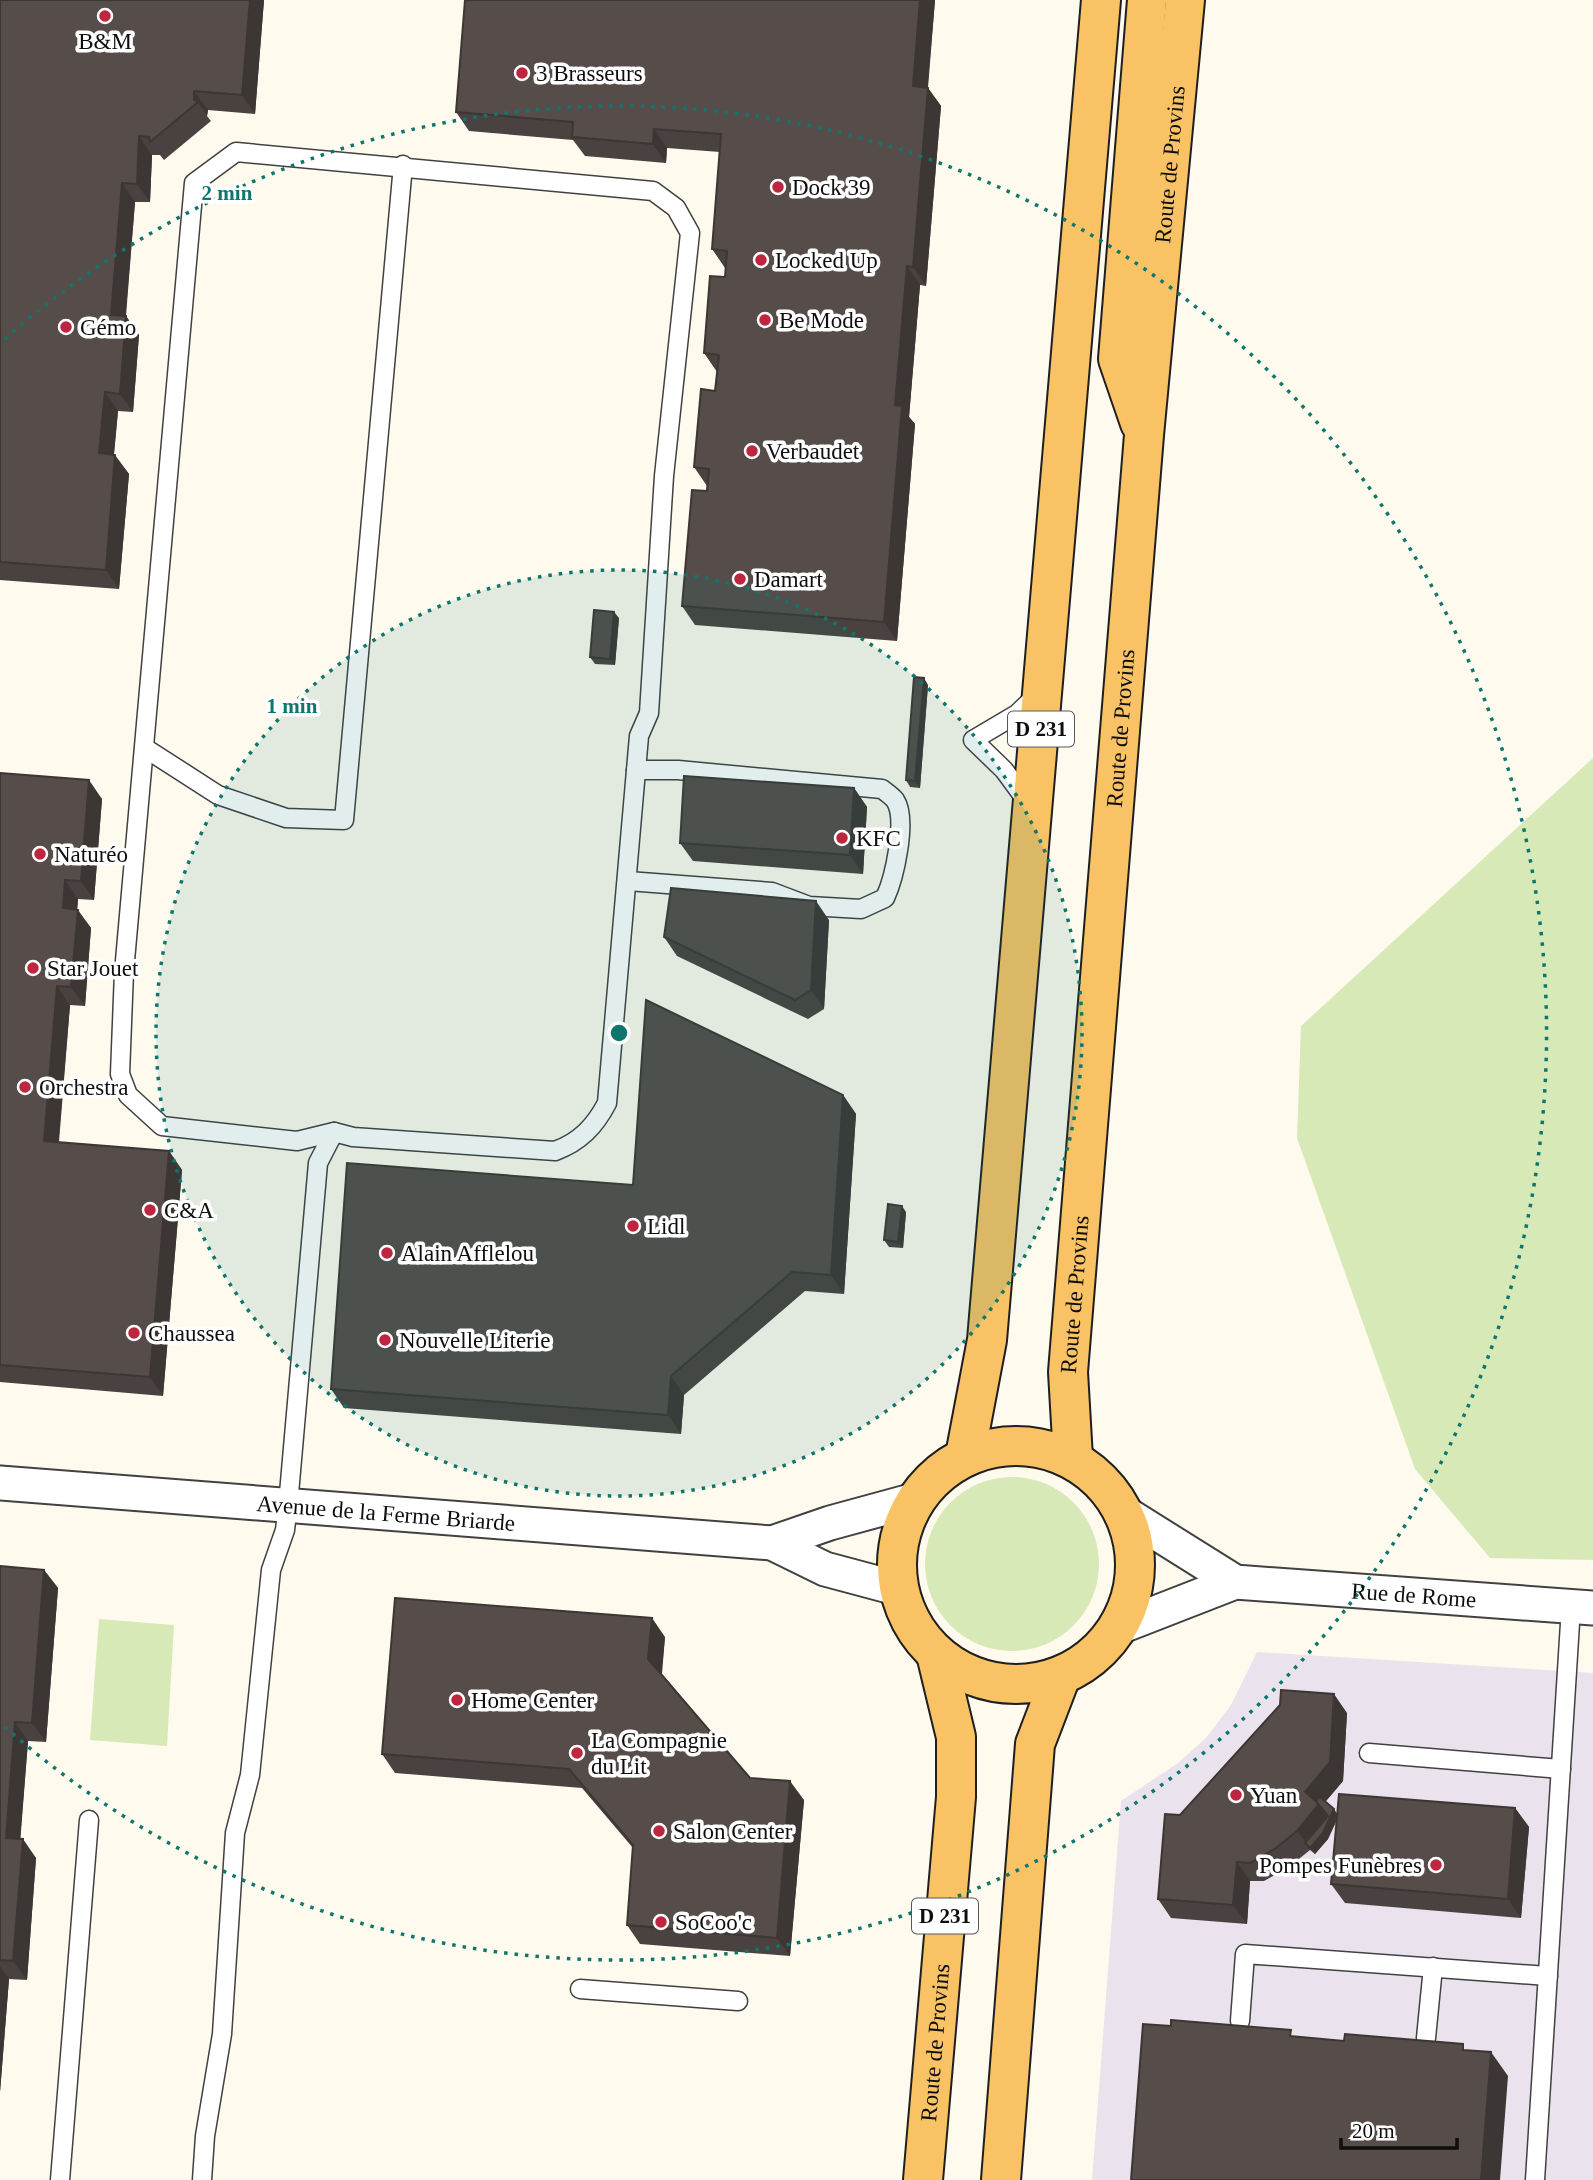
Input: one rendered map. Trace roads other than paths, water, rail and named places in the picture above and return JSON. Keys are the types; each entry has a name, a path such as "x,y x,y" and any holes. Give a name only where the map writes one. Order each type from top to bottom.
{"main road":[{"name":"D 231","path":"965,1455 987,1340 1101,0"},
{"path":"1144,435 1118,359 1147,0"},
{"name":"Route de Provins","path":"1073,1458 1069,1372 1144,435 1185,0"},
{"path":"1020,1444 1073,1458 1099,1482 1120,1510 1135,1542 1134,1591 1122,1626 1104,1646 1060,1676 1031,1684 981,1679 936,1654 913,1625 896,1588 894,1552 908,1514 932,1479 965,1455 1020,1444"},
{"name":"Route de Provins","path":"923,2180 956,1797 956,1737 936,1654"},
{"path":"1001,2180 1035,1744 1060,1676"}],"street":[{"name":"Avenue de la Ferme Briarde","path":"0,1483 772,1544 825,1569 896,1588"},
{"name":"Avenue de la Ferme Briarde","path":"772,1544 830,1523 918,1499"},
{"path":"1120,1510 1234,1582"},
{"path":"1122,1626 1234,1582"},
{"name":"Rue de Rome","path":"1234,1582 1582,1607"}],"lane":[{"path":"236,152 403,165 653,191 676,208 691,233 664,476 649,713 639,736 635,770 628,881 607,1103 596,1124 576,1141 555,1151 353,1137 334,1132 297,1141 186,1131 162,1126 128,1095 120,1074 124,972 194,183 236,152"},
{"path":"145,748 218,796 286,818 344,820 403,165"},
{"path":"1033,810 1003,770 973,740 1017,714 1044,688"},
{"path":"628,881 772,892 810,906 861,909 885,898 894,878 900,813 895,799 882,789 678,770 635,770"},
{"path":"202,2180 205,2136 222,2034 235,1833 250,1775 271,1570 285,1530 288,1505 318,1163 334,1132"},
{"path":"1535,2180 1561,1769 1582,1607"},
{"path":"1370,1753 1561,1769"},
{"path":"60,2180 89,1820"},
{"path":"1240,2021 1245,1954 1548,1976"},
{"path":"1426,2038 1433,1967"},
{"path":"580,1989 738,2001"}],"place":[{"name":"B&M","path":"105,16"},
{"name":"3 Brasseurs","path":"522,73"},
{"name":"Dock 39","path":"778,187"},
{"name":"Locked Up","path":"761,260"},
{"name":"Be Mode","path":"765,320"},
{"name":"Gémo","path":"66,327"},
{"name":"Verbaudet","path":"752,451"},
{"name":"Damart","path":"740,579"},
{"name":"KFC","path":"842,838"},
{"name":"Naturéo","path":"40,854"},
{"name":"Star Jouet","path":"33,968"},
{"name":"Orchestra","path":"25,1087"},
{"name":"C&A","path":"150,1210"},
{"name":"Lidl","path":"633,1226"},
{"name":"Alain Afflelou","path":"387,1253"},
{"name":"Chaussea","path":"134,1333"},
{"name":"Nouvelle Literie","path":"385,1340"},
{"name":"Home Center","path":"457,1700"},
{"name":"La Compagnie du Lit","path":"577,1753"},
{"name":"Yuan","path":"1236,1795"},
{"name":"Salon Center","path":"659,1831"},
{"name":"Pompes Funèbres","path":"1436,1865"},
{"name":"SoCoo'c","path":"661,1922"}]}
